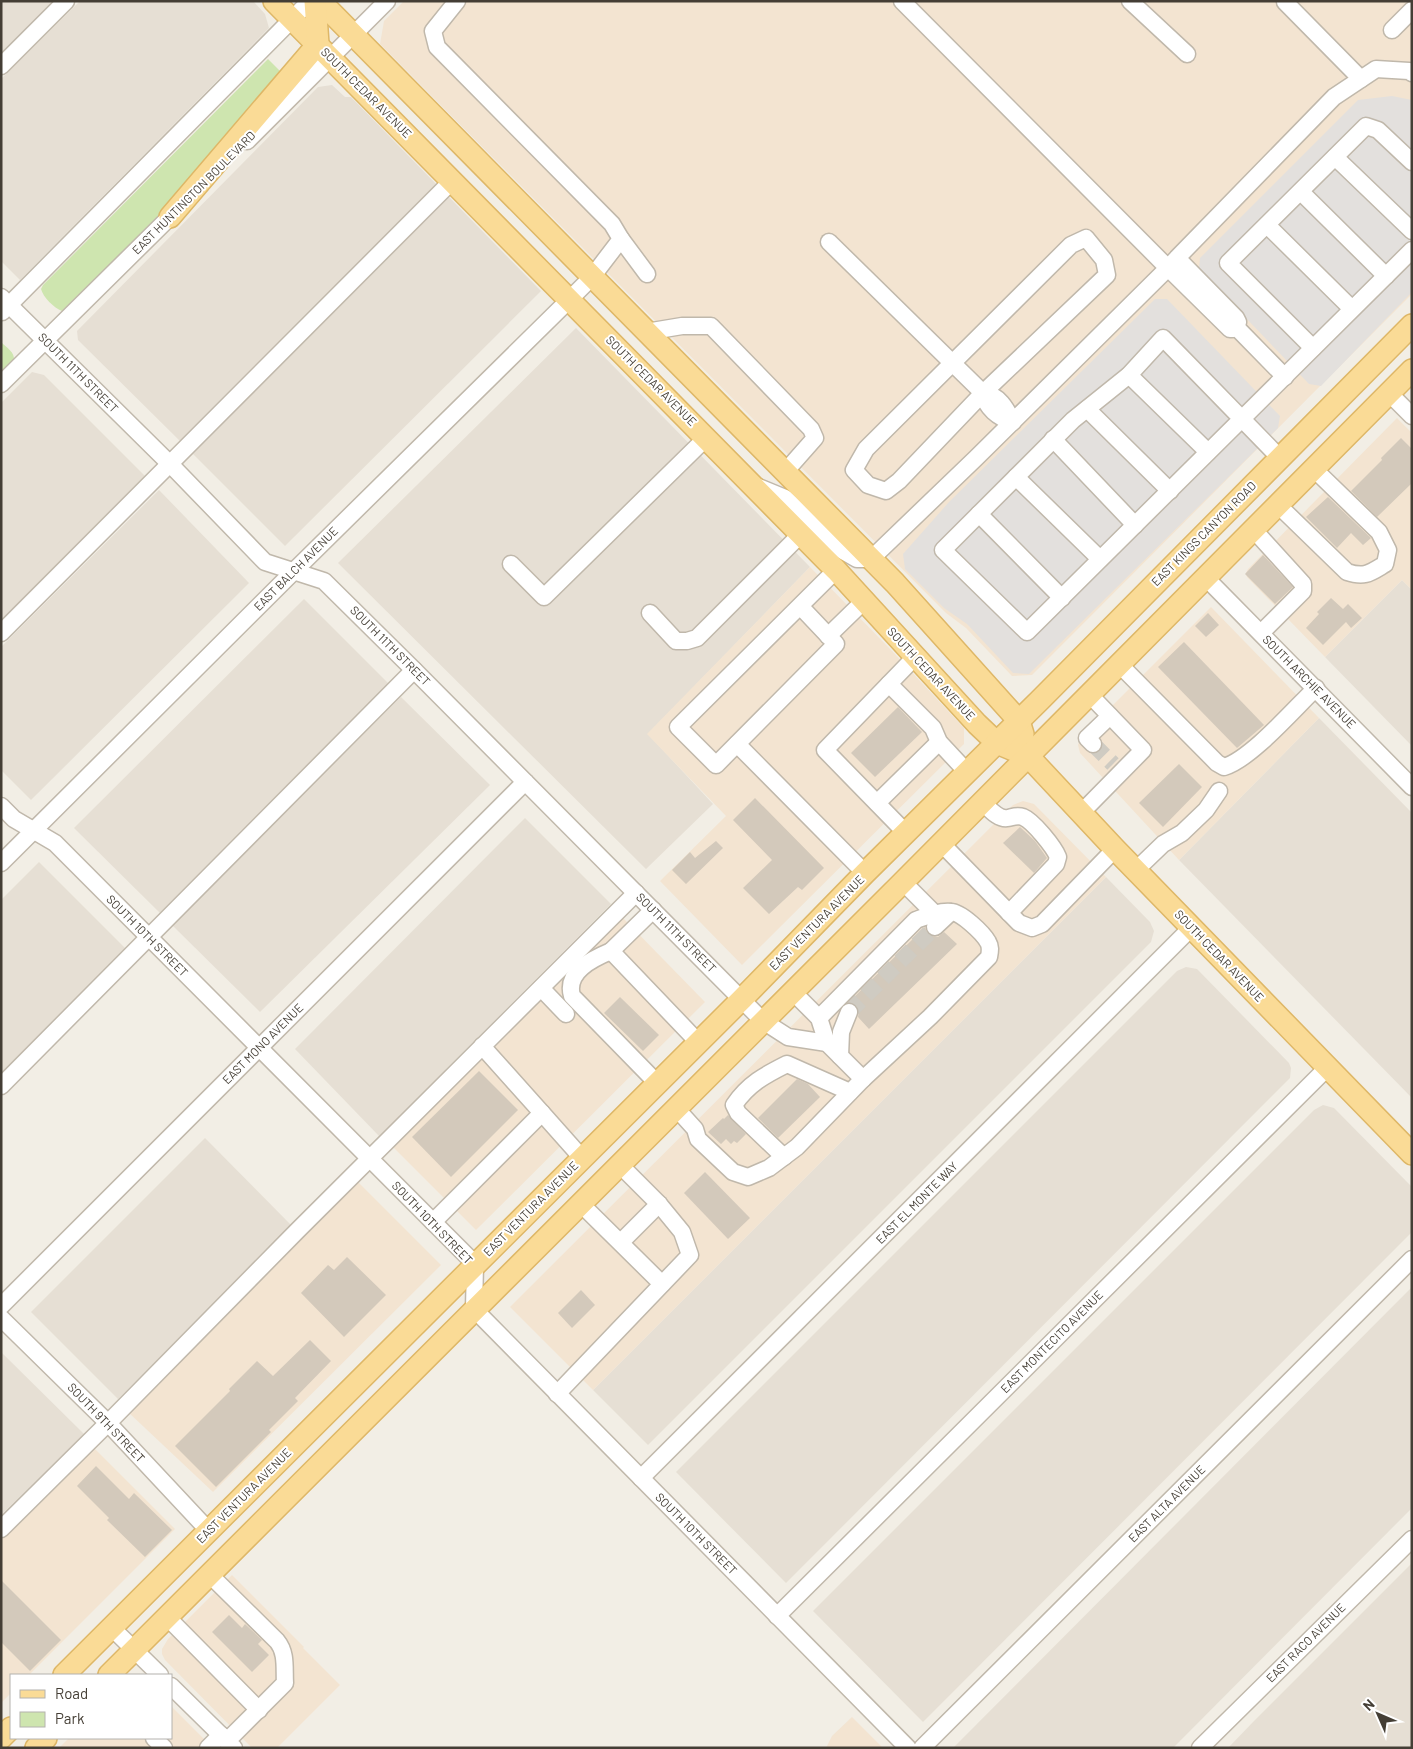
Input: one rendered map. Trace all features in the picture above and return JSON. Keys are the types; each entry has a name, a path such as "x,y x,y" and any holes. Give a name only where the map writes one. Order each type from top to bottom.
{"main road":[{"name":"SOUTH CEDAR AVENUE","path":"274,1 801,534 997,743 1028,756 1114,849 1412,1154"},
{"name":"SOUTH CEDAR AVENUE","path":"326,4 353,36 871,559 923,614 1019,721 1028,756"},
{"path":"170,217 324,51 326,4"},
{"name":"EAST KINGS CANYON ROAD","path":"997,743 1412,325"},
{"path":"110,1674 903,882 1412,370"},
{"name":"EAST VENTURA AVENUE","path":"65,1674 997,743"},
{"path":"1,1738 10,1729"}],"street":[{"path":"1,66 66,1"},
{"path":"4,305 310,1"},
{"path":"324,51 353,36 387,1"},
{"path":"457,1 433,31 437,47 612,224 647,274"},
{"path":"902,1 1172,263 1232,330 1236,327 1285,377"},
{"path":"1130,1 1187,54"},
{"path":"1285,2 1361,79"},
{"path":"1392,30 1412,10"},
{"path":"752,484 785,498 844,551 857,559 871,559 1013,422 1334,98 1376,69 1409,71 1412,73"},
{"path":"1313,348 1228,263 1366,126 1378,130 1412,162"},
{"path":"1335,158 1412,231"},
{"path":"1,633 171,465 453,180"},
{"path":"1301,192 1386,276"},
{"name":"EAST HUNTINGTON BOULEVARD","path":"1,384 170,217"},
{"path":"1267,225 1352,309"},
{"path":"1086,238 1104,260 1107,275 983,393 899,480 886,490 868,485 854,470 866,449 952,363 1071,245 1086,238"},
{"name":"EAST BALCH AVENUE","path":"1,863 592,277 621,239"},
{"path":"829,242 983,393 992,394 1007,410 1013,422"},
{"path":"1280,458 1242,419 1163,338 1129,374 1073,420 943,550 1027,632 1208,452 1242,419 1285,377 1412,250"},
{"name":"SOUTH 11TH STREET","path":"4,305 45,340 171,465 265,562 324,581 763,1021 788,1037 827,1043"},
{"path":"646,332 682,326 711,326 812,429 815,438 785,472"},
{"path":"1129,374 1208,452"},
{"path":"1389,393 1412,416"},
{"path":"1087,409 1170,491"},
{"path":"512,564 544,597 706,438"},
{"path":"1053,440 1135,525"},
{"path":"1278,505 1348,572 1359,576 1370,573 1385,564 1388,550 1379,532 1314,469"},
{"path":"1016,477 1100,559"},
{"path":"979,514 1062,598"},
{"path":"1254,530 1303,584 1304,591 1261,633"},
{"path":"650,613 676,641 687,641 697,638 801,534"},
{"path":"800,606 836,644 716,766 678,727 836,570"},
{"name":"SOUTH ARCHIE AVENUE","path":"1206,578 1412,787"},
{"path":"828,636 864,601"},
{"path":"906,833 825,750 915,657"},
{"path":"1119,664 1217,763 1224,767 1234,764 1259,743 1316,688"},
{"path":"1,1086 414,670"},
{"path":"889,684 933,728 939,742 966,772"},
{"path":"1081,813 1117,768 1143,750 1089,694"},
{"path":"1093,744 1087,738 1110,716"},
{"path":"877,803 939,742"},
{"path":"737,744 865,873"},
{"name":"EAST MONO AVENUE","path":"1,1306 525,782"},
{"path":"1136,870 1163,844 1182,833 1206,810 1219,791"},
{"path":"982,802 999,817 1006,819 1014,816 1024,817 1048,840 1058,857 1056,864 1009,913"},
{"name":"SOUTH 10TH STREET","path":"1,806 14,819 55,843 475,1264 474,1310 908,1748"},
{"path":"941,843 1019,923 1032,928 1042,924 1114,849"},
{"path":"903,882 940,918"},
{"path":"1,1528 108,1424 369,1158 636,893"},
{"path":"653,910 611,951 595,958 573,976 569,986 572,996 657,1083"},
{"path":"676,1108 695,1129 698,1139 733,1172 748,1177 769,1168 797,1148 863,1079 989,957 991,950 987,940 960,914 916,920 819,1018"},
{"name":"EAST EL MONTE WAY","path":"641,1478 1192,927"},
{"path":"611,951 698,1042"},
{"path":"541,988 566,1014"},
{"path":"793,992 819,1018 827,1043 863,1079"},
{"path":"840,1056 841,1032 849,1012"},
{"path":"482,1046 582,1158"},
{"path":"784,1157 738,1113 734,1105 741,1095 761,1077 787,1064 850,1092"},
{"name":"EAST MONTECITO AVENUE","path":"777,1616 1328,1067"},
{"path":"433,1222 542,1114"},
{"path":"557,1394 690,1254 682,1232 659,1204 619,1164"},
{"path":"580,1203 662,1284"},
{"path":"620,1242 659,1204"},
{"name":"EAST ALTA AVENUE","path":"922,1748 1412,1260"},
{"name":"SOUTH 9TH STREET","path":"1,1318 108,1424 209,1531"},
{"name":"EAST RACO AVENUE","path":"1200,1748 1412,1539"},
{"path":"208,1748 228,1741 285,1683 282,1647 210,1575"},
{"path":"167,1617 258,1710"},
{"path":"112,1628 159,1674"},
{"path":"172,1687 228,1741"},
{"path":"155,1739 164,1748"}],"shaded area":[{"path":"1,1 57,1 1,57"},
{"path":"80,1 253,1 265,14 269,28 20,280 1,261 1,79"},
{"path":"404,1 1412,1 1412,294 1032,675 1012,676 966,628 946,613 380,44 384,21"},
{"path":"332,85 345,97 351,97 439,187 181,442 78,340 77,331 318,87"},
{"path":"1392,96 1412,100 1412,292 1321,386 1309,384 1199,269 1200,258 1358,100"},
{"path":"449,197 541,291 285,546 193,454"},
{"path":"1155,299 1167,299 1280,416 1278,428 1029,674 1013,673 967,624 944,608 905,569 903,554 949,502"},
{"path":"576,328 810,567 648,734 713,804 646,869 338,563"},
{"path":"32,372 44,375 146,477 1,622 1,403"},
{"path":"1397,418 1412,433 1412,590 1402,580 1325,657 1247,577 1246,573"},
{"path":"159,490 249,583 31,800 1,770 1,647"},
{"path":"810,567 964,728 964,744 742,965 660,881 726,816 647,734"},
{"path":"1402,580 1412,590 1412,746 1325,657"},
{"path":"304,599 390,685 160,913 74,828"},
{"path":"1211,607 1319,718 1179,860 1080,753 1078,745 1081,737"},
{"path":"401,697 490,785 260,1012 171,924"},
{"path":"1319,718 1412,813 1412,1098 1179,860"},
{"path":"1023,801 1034,804 1106,877 593,1390 510,1307 1013,805"},
{"path":"525,818 611,904 379,1136 295,1049"},
{"path":"39,862 125,948 1,1073 1,900"},
{"path":"1106,877 1150,922 1154,931 1151,942 648,1445 593,1390"},
{"path":"623,918 705,1002 476,1230 393,1147"},
{"path":"1186,967 1197,969 1289,1063 1291,1068 1290,1078 786,1583 676,1472 1177,971"},
{"path":"1323,1105 1334,1108 1412,1187 1412,1232 923,1722 813,1611 1314,1110"},
{"path":"205,1138 292,1226 118,1399 31,1312"},
{"path":"358,1182 441,1265 213,1492 128,1412"},
{"path":"1412,1287 1412,1508 1173,1748 953,1748"},
{"path":"1,1352 84,1434 1,1515"},
{"path":"93,1447 175,1529 30,1674 10,1674 10,1694 1,1703 1,1539"},
{"path":"1412,1563 1412,1748 1228,1748 1254,1721"},
{"path":"232,1575 340,1685 277,1748 252,1748 165,1660 162,1654 162,1649 168,1639"},
{"path":"172,1707 213,1748 59,1748 68,1739 172,1739"},
{"path":"852,1717 883,1748 826,1748 832,1736"}],"green space":[{"path":"268,59 285,76 223,137 170,206 66,310 59,310 52,305 42,292 43,285"},
{"path":"1,342 12,353 14,361 1,374"}],"building":[{"path":"1401,438 1412,449 1412,483 1377,517 1351,491"},
{"path":"1328,497 1371,538 1363,545 1351,533 1337,548 1306,517"},
{"path":"1263,555 1293,587 1275,604 1245,574"},
{"path":"1331,598 1343,609 1348,604 1362,618 1351,628 1346,622 1323,645 1306,628 1319,614 1317,612"},
{"path":"1208,613 1219,625 1206,637 1195,626"},
{"path":"1184,642 1264,725 1237,748 1158,667"},
{"path":"898,707 922,732 875,777 851,753"},
{"path":"1179,764 1202,787 1163,827 1139,803"},
{"path":"755,798 824,868 802,890 798,887 769,914 743,888 772,860 733,820"},
{"path":"1020,827 1035,841 1047,858 1034,873 1003,843"},
{"path":"716,841 723,848 686,884 672,870 690,852 695,858"},
{"path":"925,927 927,933 932,936 938,937 944,932 957,944 869,1029 858,1017 859,1011 857,1006 849,1002"},
{"path":"620,997 659,1035 643,1051 604,1013"},
{"path":"479,1071 518,1110 451,1177 412,1137"},
{"path":"797,1079 808,1084 820,1097 778,1138 758,1118"},
{"path":"728,1115 746,1134 737,1143 734,1141 731,1144 726,1139 721,1144 708,1132"},
{"path":"705,1172 750,1218 728,1239 684,1193"},
{"path":"347,1257 386,1295 344,1337 301,1293 328,1265 334,1270"},
{"path":"581,1290 595,1305 572,1328 558,1313"},
{"path":"310,1340 331,1361 295,1398 298,1401 269,1430 271,1432 216,1487 175,1446 257,1361 273,1376"},
{"path":"96,1466 129,1499 134,1493 172,1530 145,1557 107,1520 109,1518 77,1486"},
{"path":"1,1580 61,1640 30,1671 1,1642"},
{"path":"229,1615 242,1628 245,1624 262,1640 258,1644 269,1655 252,1672 212,1632"}],"tunnel":[{"path":"1093,744 1113,764"},
{"path":"849,1012 935,927"}]}
